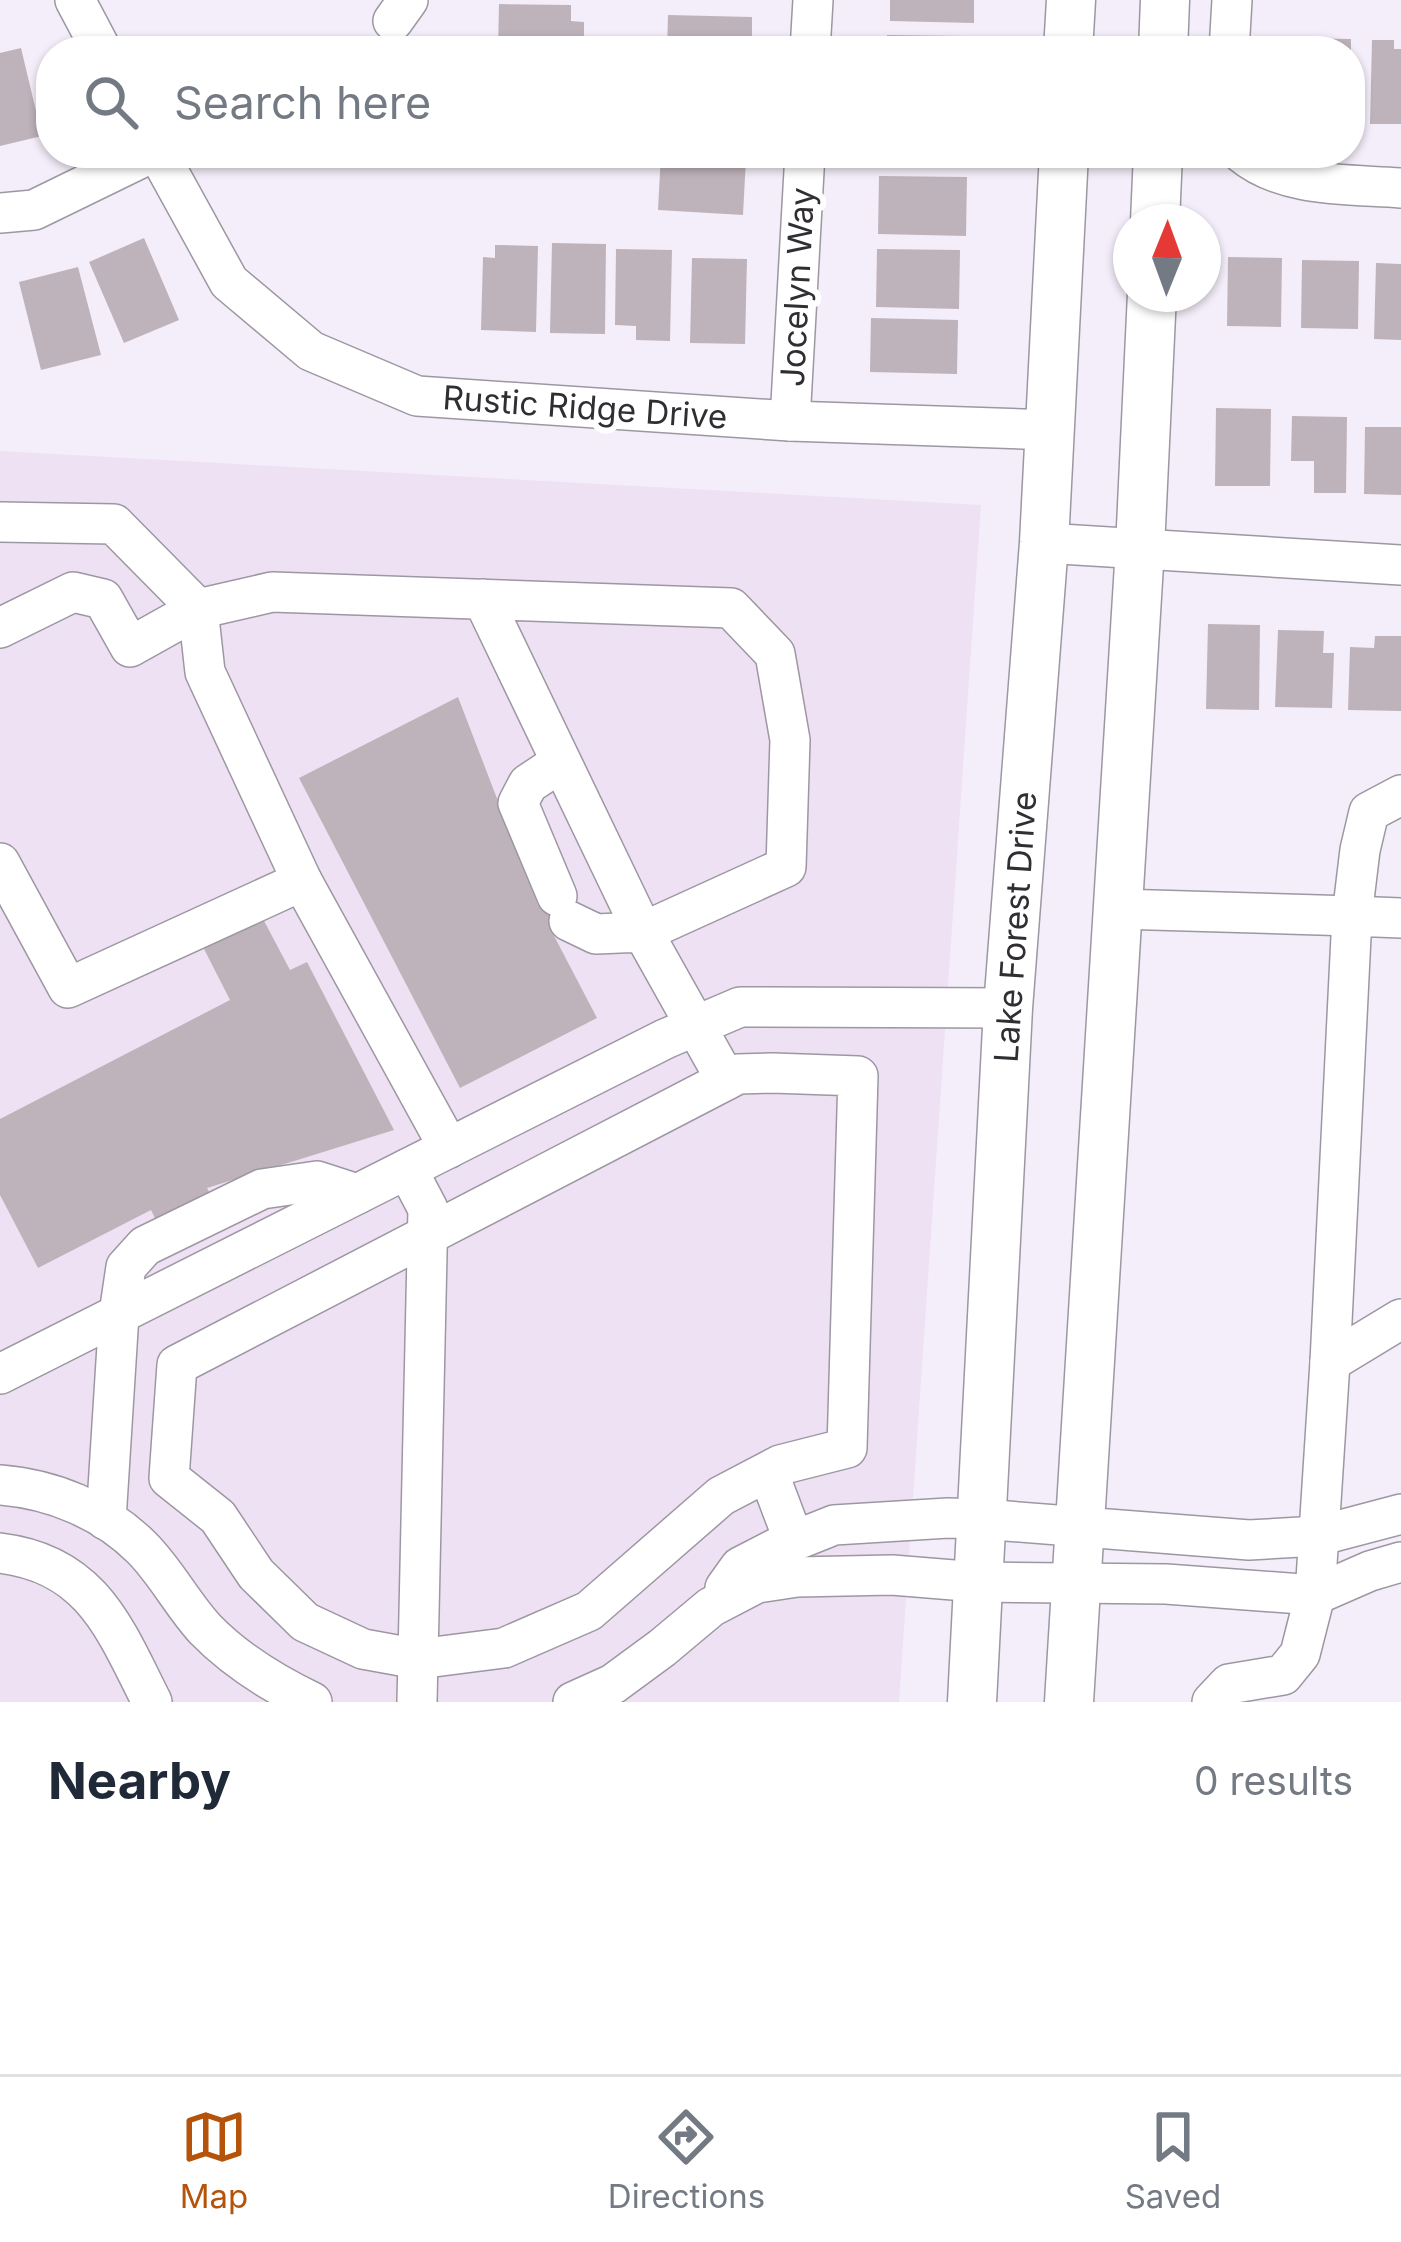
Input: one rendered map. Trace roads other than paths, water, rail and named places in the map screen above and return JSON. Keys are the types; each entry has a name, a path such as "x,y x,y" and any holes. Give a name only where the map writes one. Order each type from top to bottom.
{"main road":[{"path":"1070,36 1071,0"},
{"path":"1163,36 1165,0"},
{"name":"Lake Forest Drive","path":"973,1702 1008,1008 1044,543 1063,168"},
{"path":"1156,204 1157,168"},
{"path":"1069,1702 1151,312"}],"street":[{"path":"74,0 94,36"},
{"path":"811,36 813,0"},
{"path":"1230,36 1232,0"},
{"path":"0,213 34,209 122,168"},
{"name":"Rustic Ridge Drive","path":"163,168 229,282 311,351 417,396 790,421 1051,430"},
{"name":"Jocelyn Way","path":"790,421 804,168"},
{"path":"1268,168 1323,182 1401,188"},
{"path":"0,522 113,524 198,609 206,672 302,880 449,1148"},
{"path":"1044,543 1401,565"},
{"path":"0,628 73,592 104,599 130,647 198,609 272,592 731,608 775,654 790,740 786,867 644,932 596,934 563,908 518,803 528,784 562,762"},
{"path":"483,599 644,932 726,1080"},
{"path":"1212,1702 1228,1684 1283,1675 1300,1654 1315,1594 1352,916 1369,812 1401,795"},
{"path":"0,863 68,988 302,880"},
{"path":"1118,909 1401,919"},
{"path":"0,1374 740,1007 1008,1008"},
{"path":"758,1073 858,1076 847,1448 780,1465 721,1496 589,1611 503,1648 418,1659 363,1649 305,1622 256,1574 218,1517 169,1478 177,1365 726,1080 758,1073"},
{"path":"407,1169 428,1209 418,1702"},
{"path":"106,1520 119,1314"},
{"path":"1330,1362 1401,1319"},
{"path":"768,1472 794,1540"},
{"path":"0,1485 30,1487 77,1503 106,1520 142,1548 205,1629 243,1662 312,1702"},
{"path":"573,1702 613,1684 662,1648 711,1606 740,1567 834,1525 981,1519 1249,1540 1318,1536 1401,1514"},
{"path":"0,1553 24,1556 62,1572 106,1612 152,1702"},
{"path":"711,1606 757,1583 797,1576 1166,1584 1315,1594 1401,1562"}]}
